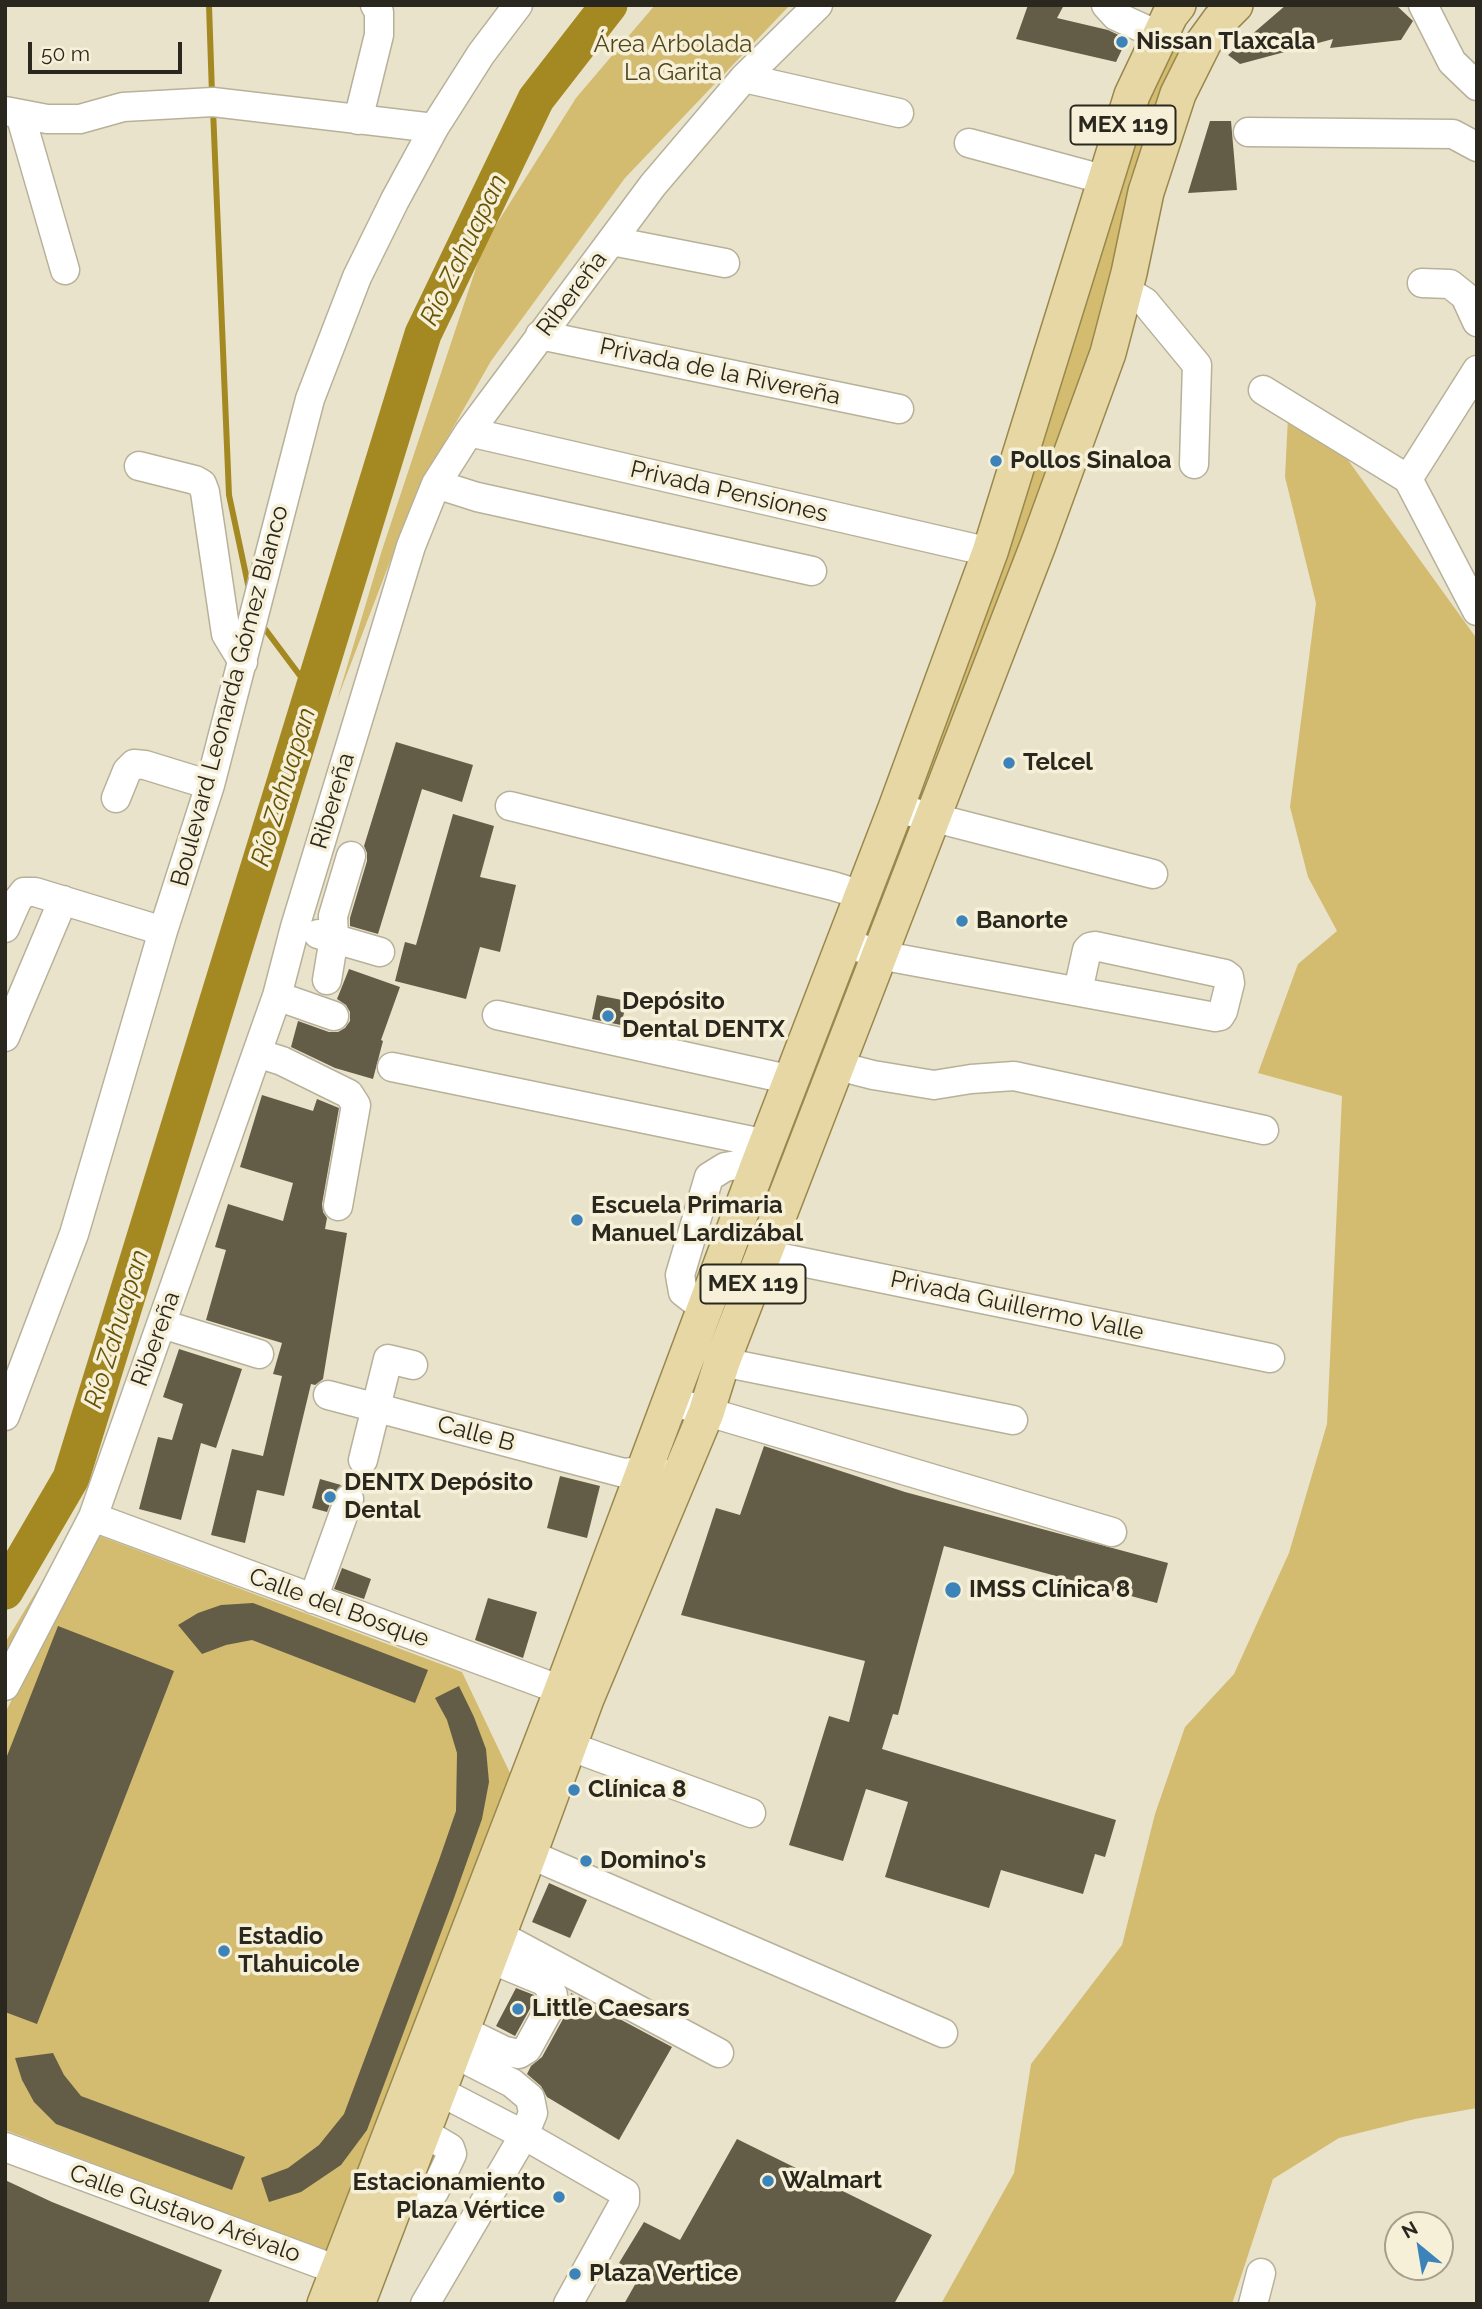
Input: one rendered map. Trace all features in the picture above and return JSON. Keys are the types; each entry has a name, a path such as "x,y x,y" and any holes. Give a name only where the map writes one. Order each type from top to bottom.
{"main road":[{"name":"MEX 119","path":"354,2285 651,1482 671,1401 990,552 1132,95 1170,15 1178,5"},
{"name":"MEX 119","path":"651,1482 706,1413 722,1362 763,1254 1038,545 1108,353 1129,274 1146,192 1178,94 1221,10"},
{"name":"MEX 119","path":"325,2304 354,2285 401,2188 424,2132 569,1746 574,1695"}],"street":[{"path":"358,120 379,35 379,12 375,5"},
{"name":"Boulevard Leonarda Gómez Blanco","path":"5,1416 74,1234 163,931 210,785 310,399 356,277 395,200 434,128 481,54 518,5"},
{"name":"Ribereña","path":"5,1686 93,1517 277,996 295,927 411,546 436,484 469,432 653,185 744,78 818,5"},
{"path":"1107,5 1116,16 1160,36"},
{"path":"1423,5 1452,62 1477,86"},
{"path":"744,78 900,113"},
{"path":"65,270 13,113 47,119 80,119 123,107 213,102 434,128"},
{"path":"1248,132 1452,134 1477,147"},
{"path":"969,143 1106,180"},
{"path":"612,241 725,263"},
{"path":"1129,274 1145,302 1197,365 1194,464"},
{"path":"1422,283 1450,284 1465,296 1477,323"},
{"name":"Privada de la Rivereña","path":"540,335 899,409"},
{"path":"1408,480 1477,370"},
{"path":"1263,390 1408,480 1477,611"},
{"name":"Privada Pensiones","path":"469,432 990,552"},
{"path":"139,467 202,484 226,634 243,662"},
{"path":"436,484 477,498 812,571"},
{"path":"117,798 127,771 134,764 210,785"},
{"path":"510,806 862,895"},
{"path":"896,808 1153,874"},
{"path":"287,957 328,974 334,938 333,916 351,856"},
{"path":"5,928 16,901 24,892 35,892 163,931"},
{"path":"5,1037 63,900"},
{"path":"295,927 380,952"},
{"path":"845,942 879,955 1214,1017 1220,1016 1223,1011 1230,983 1225,974 1094,946 1087,950 1078,991"},
{"path":"277,996 334,1016"},
{"path":"497,1015 792,1080"},
{"path":"257,1053 282,1061 349,1094 356,1105 338,1206"},
{"path":"838,1066 934,1085 1014,1076 1264,1130"},
{"path":"392,1067 763,1152"},
{"name":"Privada Guillermo Valle","path":"763,1254 1270,1357"},
{"path":"162,1324 259,1354"},
{"path":"363,1460 377,1408 400,1362"},
{"path":"722,1362 1013,1420"},
{"name":"Calle B","path":"328,1395 651,1482"},
{"path":"671,1401 1112,1532"},
{"path":"313,1599 349,1499"},
{"name":"Calle del Bosque","path":"93,1517 574,1695"},
{"path":"569,1746 751,1813"},
{"path":"529,1854 943,2032"},
{"path":"457,2042 519,2054 527,2049 553,2002 553,1995 546,1983 492,1946"},
{"path":"492,1946 719,2053"},
{"path":"425,2304 524,2136 533,2113 530,2098 457,2042"},
{"path":"439,2091 625,2193 625,2201 568,2304"},
{"name":"Calle Gustavo Arévalo","path":"5,2147 354,2285"},
{"path":"1253,2304 1261,2273"}],"green space":[{"name":"Área Arbolada La Garita","path":"655,5 790,5 625,178 491,361 417,491 337,700 382,550 484,244 576,98"},
{"path":"1176,31 1190,37 1130,179 1100,335 938,784 916,775 1139,98"},
{"path":"1288,417 1340,449 1477,639 1477,2108 1415,2119 1339,2138 1273,2179 1232,2304 941,2304 1014,2173 1031,2064 1122,1945 1155,1814 1185,1727 1234,1674 1289,1553 1327,1424 1342,1096 1258,1073 1298,964 1337,931 1308,877 1290,807 1316,603 1285,477"},
{"path":"72,1532 5,1670 5,1643"},
{"name":"Estadio Tlahuicole","path":"97,1535 462,1672 510,1773 328,2252 5,2130 5,1713"}],"building":[{"path":"1028,5 1064,5 1057,18 1108,30 1127,39 1116,62 1016,39"},
{"path":"1286,5 1396,5 1413,21 1401,40 1330,48 1333,39 1240,64 1228,55"},
{"path":"1210,121 1231,121 1237,190 1188,193"},
{"path":"396,742 473,765 462,802 422,789 378,934 350,926 350,918 367,861 364,846"},
{"path":"453,814 494,826 480,877 516,885 500,952 480,947 466,999 395,981 405,942 416,945"},
{"path":"349,969 400,987 381,1040 383,1041 373,1079 335,1068 291,1047 298,1021 329,1032 338,1032 345,1028 350,1021 350,1012 346,1005 337,999"},
{"name":"Depósito Dental DENTX","path":"597,995 627,1001 621,1025 592,1019"},
{"path":"262,1095 313,1111 317,1099 339,1108 322,1204 327,1218 325,1229 347,1233 323,1379 315,1385 311,1384 284,1496 257,1490 245,1543 211,1535 232,1449 263,1456 282,1376 273,1374 282,1343 206,1320 226,1250 215,1247 228,1204 283,1221 293,1183 240,1167"},
{"path":"179,1349 242,1369 216,1448 201,1443 181,1520 139,1509 158,1437 172,1440 183,1404 163,1397"},
{"path":"764,1446 905,1492 1168,1563 1157,1603 944,1546 898,1715 893,1714 882,1749 1116,1820 1105,1857 1095,1854 1083,1894 1001,1870 989,1908 885,1877 908,1802 866,1789 843,1861 789,1845 829,1716 849,1722 865,1661 681,1615 716,1508 740,1515"},
{"path":"560,1476 600,1486 587,1538 547,1528"},
{"name":"DENTX Depósito Dental","path":"320,1479 341,1485 334,1493 327,1512 312,1508"},
{"path":"342,1568 371,1579 364,1599 334,1589"},
{"path":"488,1598 537,1612 523,1658 475,1640"},
{"path":"253,1603 428,1670 415,1703 252,1640 226,1645 202,1654 178,1625 198,1613 221,1605"},
{"path":"58,1626 174,1671 37,2024 5,2012 5,1761"},
{"path":"459,1686 486,1749 489,1782 482,1819 454,1898 367,2130 341,2165 301,2192 269,2202 261,2178 288,2168 319,2145 344,2114 439,1860 456,1811 457,1753 447,1720 435,1698"},
{"path":"549,1883 587,1900 570,1938 532,1922"},
{"name":"Little Caesars","path":"516,1988 536,1998 515,2036 496,2026"},
{"path":"571,1993 672,2047 619,2140 547,2097 541,2086 527,2074 531,2066 542,2057 568,2010"},
{"path":"53,2053 64,2075 81,2096 245,2157 232,2190 56,2124 34,2102 22,2080 15,2058"},
{"name":"Walmart","path":"737,2139 932,2235 894,2304 624,2304 641,2274 619,2263 644,2222 680,2240"},
{"path":"5,2180 52,2202 222,2270 208,2304 5,2304"}],"waterway":[{"path":"209,5 212,94"},
{"name":"Río Zahuapan","path":"5,1591 71,1478 423,334 536,99 609,5"},
{"path":"213,109 229,495 249,589"},
{"path":"262,625 313,693"}],"place":[{"name":"Nissan Tlaxcala","path":"1122,42"},
{"name":"Pollos Sinaloa","path":"996,461"},
{"name":"Telcel","path":"1009,763"},
{"name":"Banorte","path":"962,921"},
{"name":"Depósito Dental DENTX","path":"608,1016"},
{"name":"Escuela Primaria Manuel Lardizábal","path":"577,1220"},
{"name":"DENTX Depósito Dental","path":"330,1497"},
{"name":"IMSS Clínica 8","path":"953,1590"},
{"name":"Clínica 8","path":"574,1790"},
{"name":"Domino's","path":"586,1861"},
{"name":"Estadio Tlahuicole","path":"224,1951"},
{"name":"Little Caesars","path":"518,2009"},
{"name":"Walmart","path":"768,2181"},
{"name":"Estacionamiento Plaza Vértice","path":"559,2197"},
{"name":"Plaza Vertice","path":"575,2274"}]}
